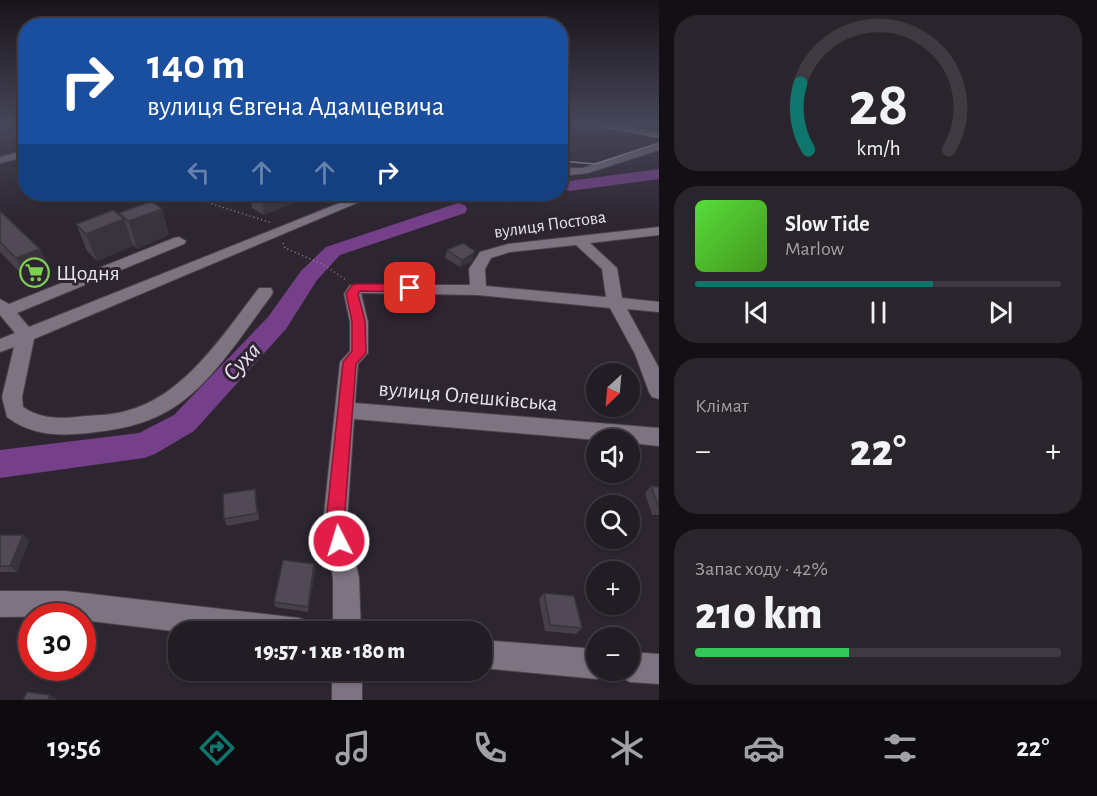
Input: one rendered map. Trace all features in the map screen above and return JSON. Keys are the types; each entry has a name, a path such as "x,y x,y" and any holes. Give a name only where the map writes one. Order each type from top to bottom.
{"street":[{"path":"0,160 16,156"},
{"path":"568,172 584,171 630,156"},
{"path":"0,346 354,201"},
{"name":"вулиця Постова","path":"478,290 477,269 485,255 508,248 659,231"},
{"path":"579,240 609,268 615,302 644,354 659,392"},
{"path":"26,335 3,308 179,241"},
{"path":"346,621 346,578 335,523 350,362 359,353 359,321 352,294 356,288 478,290 659,307"},
{"path":"26,335 12,397 14,411 24,420 61,428 129,419 157,408 181,390 204,368 265,291"},
{"name":"вулиця Олешківська","path":"344,410 659,437"},
{"path":"0,604 66,604 207,621"},
{"path":"492,655 586,663"},
{"path":"640,668 659,669"},
{"path":"347,681 347,700"}],"path":[{"path":"204,201 271,222 281,230"},
{"path":"285,248 324,265 356,288"}],"building":[{"path":"152,201 162,209 129,221 119,213"},
{"path":"113,210 124,219 86,234 76,224"},
{"path":"0,211 40,249 16,258 0,242"},
{"path":"463,243 475,251 462,260 447,250"},
{"path":"651,486 659,487 659,508"},
{"path":"255,489 257,513 224,519 223,494"},
{"path":"0,535 23,535 10,566 0,566"},
{"path":"283,560 314,564 308,607 274,602"},
{"path":"544,593 574,596 582,628 550,625"},
{"path":"27,692 50,695 48,700 23,700"}],"waterway":[{"name":"Суха","path":"569,186 659,174"},
{"name":"Суха","path":"0,464 144,445 184,423 277,323 309,276 333,251 458,209"}],"tram line":[{"path":"568,162 595,164 620,156"}],"place":[{"name":"Щодня","path":"35,273"}],"route":[{"path":"339,541 335,523 344,410 350,362 359,353 359,321 352,294 356,288 410,288"}]}
